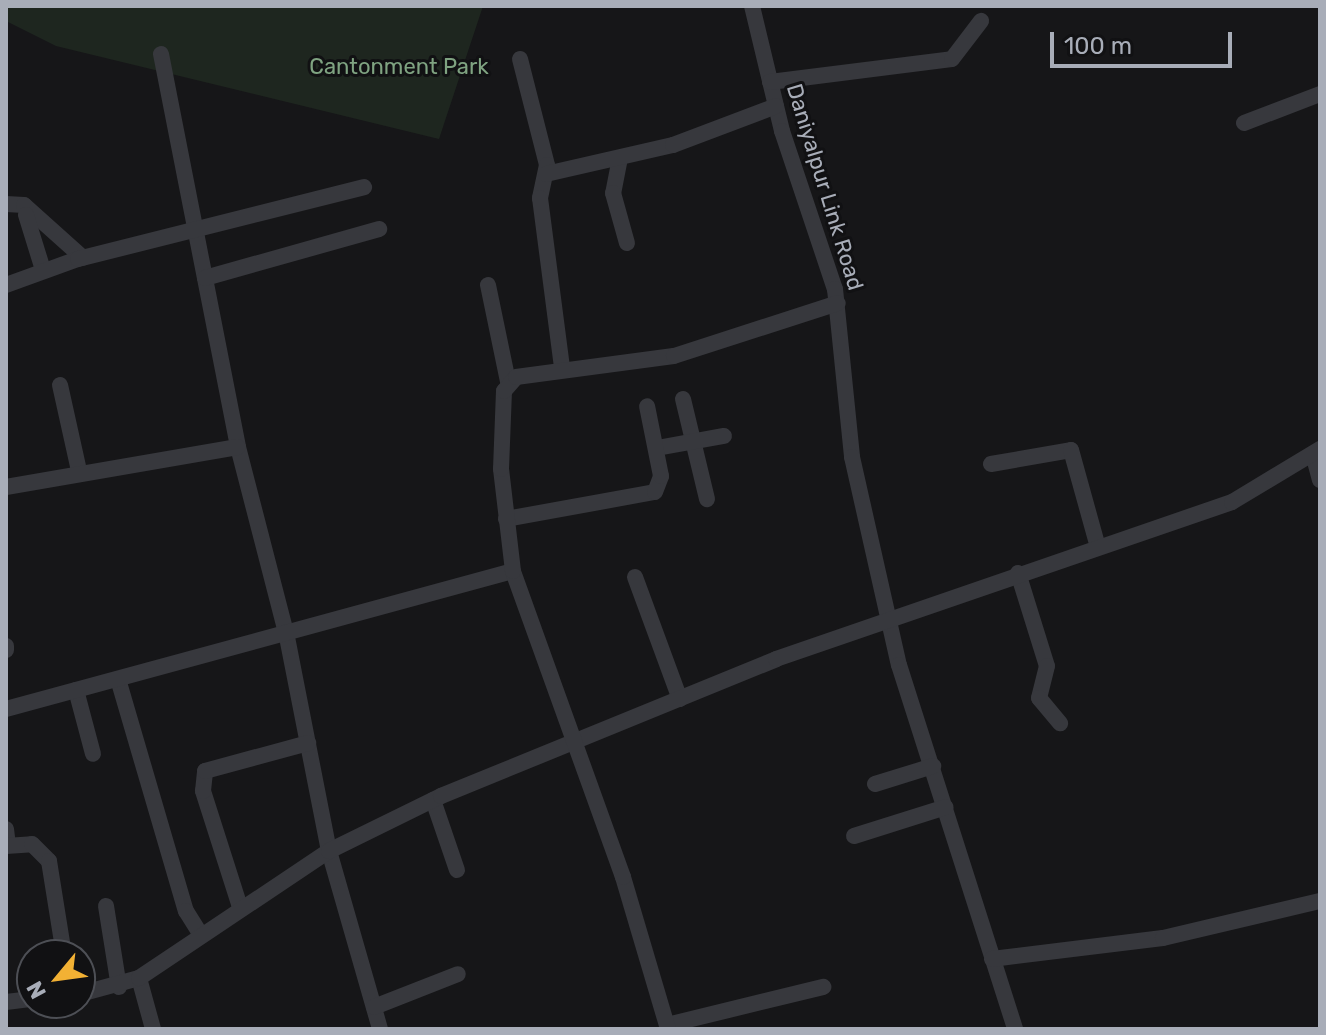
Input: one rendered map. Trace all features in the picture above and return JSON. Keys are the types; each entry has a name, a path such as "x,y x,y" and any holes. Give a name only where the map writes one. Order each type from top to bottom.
{"street":[{"name":"Daniyalpur Link Road","path":"752,6 776,106 838,303 852,457 890,618 1015,1029"},
{"path":"770,82 952,59 981,21"},
{"path":"161,54 238,447 286,632 329,851 380,1029"},
{"path":"520,59 546,174 540,198 562,367"},
{"path":"1244,123 1320,94"},
{"path":"546,174 620,158 776,106"},
{"path":"620,158 613,193 627,243"},
{"path":"6,285 83,258 364,187"},
{"path":"6,204 24,205 83,258"},
{"path":"24,205 43,270"},
{"path":"205,278 379,229"},
{"path":"488,285 508,382 501,443 513,571 576,741 667,1027 823,987"},
{"path":"508,382 562,367 674,356 838,303"},
{"path":"60,385 79,471"},
{"path":"683,399 707,499"},
{"path":"506,519 655,492 657,448 647,406"},
{"path":"657,448 724,436"},
{"path":"6,487 79,471 238,447"},
{"path":"991,464 1071,450 1097,544"},
{"path":"96,991 119,987 139,978 240,907 329,851 433,800 680,699 890,618 1097,544 1232,502 1316,452 1320,480"},
{"path":"6,709 513,571"},
{"path":"1018,573 1047,666 1039,698 1060,723"},
{"path":"635,577 680,699"},
{"path":"118,679 186,911 201,935"},
{"path":"76,690 93,754"},
{"path":"240,907 203,791 205,771 308,743"},
{"path":"875,784 933,766"},
{"path":"433,800 457,870"},
{"path":"854,836 946,807"},
{"path":"7,840 32,844 52,866 62,939"},
{"path":"992,959 1163,938 1320,901"},
{"path":"106,906 119,987"},
{"path":"374,1007 458,974"},
{"path":"139,978 153,1029"}],"green space":[{"name":"Cantonment Park","path":"6,6 483,6 439,139 56,46 6,21"}]}
